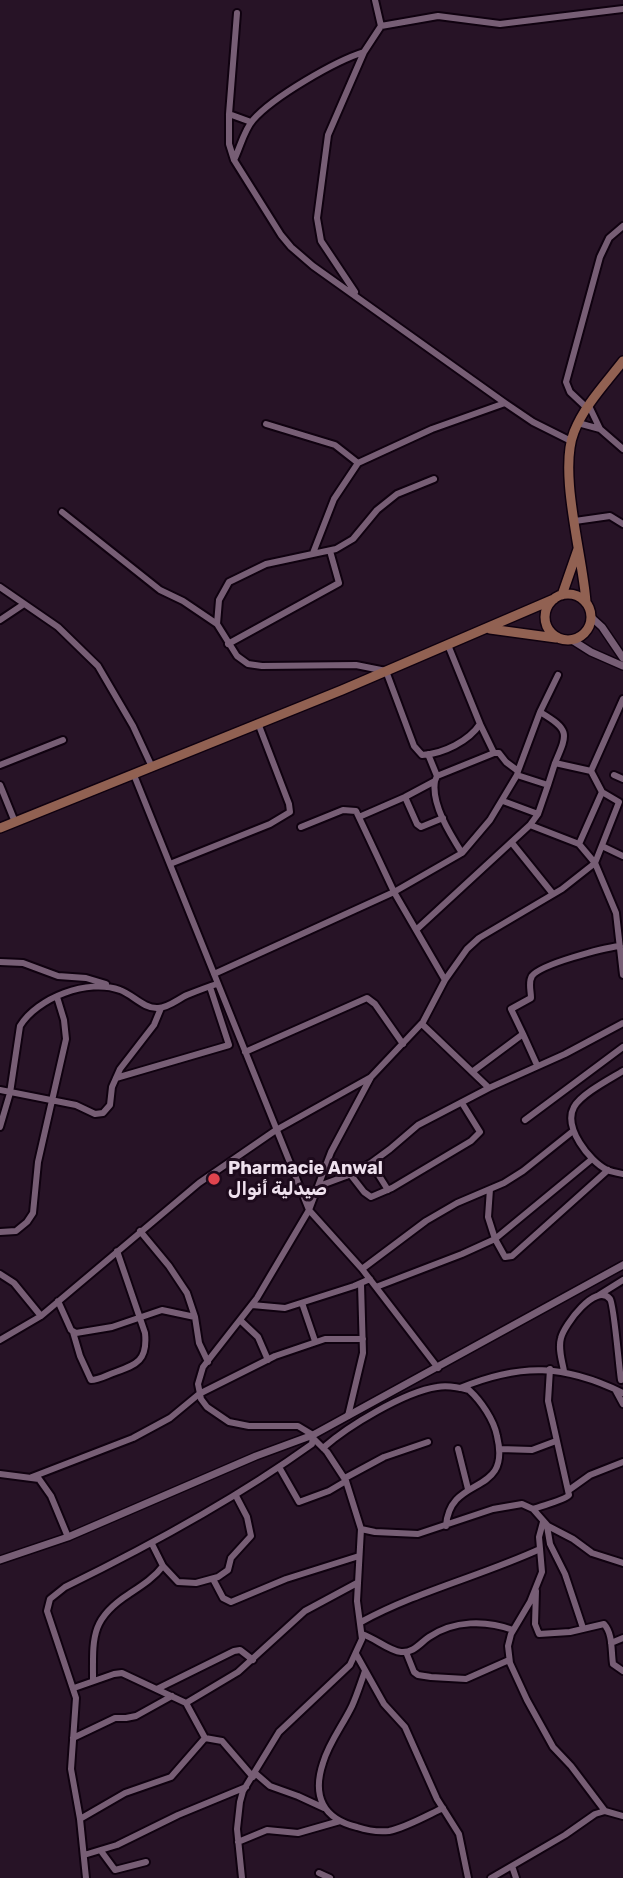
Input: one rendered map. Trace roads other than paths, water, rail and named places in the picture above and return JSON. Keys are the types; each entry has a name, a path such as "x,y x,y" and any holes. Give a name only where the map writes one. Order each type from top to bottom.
{"main road":[{"path":"489,628 572,640 586,632 591,617 586,602 575,521 570,474 571,440 588,407 623,361"},
{"path":"561,639 546,625 546,611 558,597 579,547"},
{"path":"0,828 386,671 558,597 575,595 586,602"}],"street":[{"path":"359,297 321,241 317,218 328,135 365,52 381,26 375,0"},
{"path":"381,26 439,16 500,24 623,9"},
{"path":"237,13 229,144 234,160 281,235 313,266 505,403 533,422 571,440"},
{"path":"234,160 251,122 286,94 344,60 365,52"},
{"path":"229,114 251,122"},
{"path":"623,226 609,239 600,257 565,383 570,392 588,407 600,429 623,449"},
{"path":"313,553 334,499 358,463 432,429 505,403"},
{"path":"578,423 600,429"},
{"path":"267,424 335,445 358,463"},
{"path":"217,624 219,600 229,582 266,564 330,551 353,539 377,510 397,494 434,479"},
{"path":"62,512 160,590 183,601 217,624 237,656 248,664 356,665 386,671 414,746 422,755 468,738 480,724"},
{"path":"575,521 610,516 623,524"},
{"path":"228,644 339,583 330,551"},
{"path":"0,587 58,627 98,666 133,726 152,767"},
{"path":"0,620 24,604"},
{"path":"591,617 602,627 623,658"},
{"path":"572,640 623,666"},
{"path":"448,645 494,753"},
{"path":"214,974 394,892 462,853 476,839 503,801 558,675"},
{"path":"591,771 623,699"},
{"path":"416,930 512,843 538,814 565,740 565,734 558,724 540,712"},
{"path":"170,864 270,824 290,812 258,723"},
{"path":"0,765 63,740"},
{"path":"359,817 405,797 436,778 494,753 499,753 517,773 548,785"},
{"path":"428,754 436,778 433,787 443,818 462,853"},
{"path":"242,1878 238,1842 240,1802 246,1787 279,1732 349,1665 356,1654 362,1634 357,1601 361,1529 346,1479 313,1437 298,1426 249,1426 229,1422 211,1411 200,1394 198,1384 208,1362 251,1305 309,1210 331,1152 371,1077 422,1024 445,981 467,949 479,938 553,894 594,863 621,803 602,792 591,771 555,762"},
{"path":"116,1078 229,1045 213,985 214,974 134,775"},
{"path":"614,775 623,779"},
{"path":"0,786 15,822"},
{"path":"579,844 602,792"},
{"path":"405,797 417,824 421,827 443,818"},
{"path":"503,801 538,814"},
{"path":"301,827 343,810 356,811 394,892 445,981"},
{"path":"530,825 579,844 594,863 616,913 623,975"},
{"path":"512,843 553,894"},
{"path":"602,846 623,856"},
{"path":"537,1065 511,1009 531,998 532,976 577,956 621,941"},
{"path":"0,962 23,963 58,976 92,979 133,995 147,1006 160,1009 213,985"},
{"path":"213,985 244,1052 309,1210 362,1269 438,1368"},
{"path":"0,1127 10,1093 20,1026 25,1017 57,997 85,988 110,987"},
{"path":"0,1232 16,1231 33,1213 38,1162 67,1031 57,997"},
{"path":"244,1052 367,998 375,1004 403,1044"},
{"path":"0,1090 82,1107 95,1114 103,1113 110,1105 112,1087 120,1069 154,1025 160,1009"},
{"path":"318,1186 371,1163 418,1125 623,1023"},
{"path":"422,1024 489,1088"},
{"path":"472,1072 523,1034"},
{"path":"525,1119 623,1047"},
{"path":"623,1071 575,1105 573,1110 573,1131 593,1159 608,1170 623,1174"},
{"path":"0,1340 41,1316 199,1183 276,1130 371,1077"},
{"path":"350,1174 368,1196 388,1190 478,1136 478,1128 462,1104"},
{"path":"362,1269 426,1221 523,1171 573,1131"},
{"path":"376,1287 495,1239 593,1159"},
{"path":"371,1163 388,1190"},
{"path":"490,1189 488,1217 503,1255 509,1258 608,1170"},
{"path":"140,1231 184,1287 195,1317 199,1343 208,1362"},
{"path":"58,1301 73,1332 90,1380 132,1368 139,1361 146,1338 117,1251"},
{"path":"0,1560 68,1537 256,1456 313,1437 623,1265"},
{"path":"0,1274 14,1283 41,1316"},
{"path":"251,1305 279,1309 370,1279"},
{"path":"565,1371 560,1347 565,1328 576,1312 623,1280"},
{"path":"348,1416 361,1368 361,1284"},
{"path":"597,1296 607,1296 613,1304 615,1347 622,1380 615,1389"},
{"path":"302,1303 315,1341"},
{"path":"73,1332 93,1332 162,1310 195,1317"},
{"path":"240,1320 258,1337 268,1360"},
{"path":"32,1477 133,1438 170,1418 200,1394 268,1360 315,1341 336,1338 363,1339"},
{"path":"533,1509 565,1499 569,1495 548,1401 550,1369"},
{"path":"323,1448 356,1423 403,1399 433,1387 460,1388 507,1372 550,1369 565,1371 623,1393"},
{"path":"446,1526 448,1509 456,1498 484,1482 497,1470 500,1449 492,1420 473,1394 460,1388"},
{"path":"615,1389 623,1404"},
{"path":"86,1878 72,1769 76,1698 47,1611 50,1600 65,1587 152,1544 236,1496 312,1444 313,1437"},
{"path":"500,1449 532,1450 556,1441"},
{"path":"279,1466 299,1503 329,1491 384,1457 428,1442"},
{"path":"458,1449 468,1489"},
{"path":"569,1490 590,1475 623,1462"},
{"path":"0,1474 38,1479 47,1488 68,1537"},
{"path":"152,1544 163,1566 181,1583 214,1578 228,1570 231,1558 251,1536 247,1517 236,1496"},
{"path":"361,1529 418,1534 493,1509 522,1504 533,1509 545,1524 592,1553 623,1563"},
{"path":"545,1524 539,1538 542,1572 536,1589 513,1630 508,1646 509,1660 553,1747 605,1811"},
{"path":"545,1524 550,1544 565,1574 583,1628"},
{"path":"360,1622 432,1588 519,1559 540,1549"},
{"path":"214,1578 223,1598 231,1602 286,1579 359,1556"},
{"path":"93,1681 94,1634 105,1612 143,1585 163,1566"},
{"path":"186,1703 238,1672 306,1611 357,1583"},
{"path":"536,1589 538,1599 535,1624 540,1635 604,1623 608,1629 614,1666 623,1671"},
{"path":"362,1634 395,1651 406,1652 436,1633 458,1626 487,1623 513,1630"},
{"path":"611,1643 623,1637"},
{"path":"157,1689 234,1650 240,1650 253,1660"},
{"path":"406,1652 411,1669 418,1675 451,1679 470,1678 482,1670 509,1660"},
{"path":"356,1654 384,1704 405,1727 420,1764 459,1834 468,1878"},
{"path":"324,1808 319,1780 323,1763 332,1739 352,1706 365,1671"},
{"path":"74,1688 122,1673 186,1703 205,1738"},
{"path":"73,1738 115,1718 136,1716 172,1696"},
{"path":"205,1738 222,1741 254,1775 270,1786 324,1808 340,1821 363,1829 390,1831 443,1808"},
{"path":"80,1819 125,1793 171,1777 205,1738"},
{"path":"84,1855 125,1842 178,1815 246,1787"},
{"path":"491,1878 565,1835 595,1814 605,1811 623,1815"},
{"path":"238,1842 267,1830 298,1833 340,1821"},
{"path":"101,1850 115,1870 146,1862"},
{"path":"512,1866 516,1878"},
{"path":"319,1873 330,1878"}],"place":[{"name":"Pharmacie Anwal صيدلية أنوال","path":"214,1179"}]}
